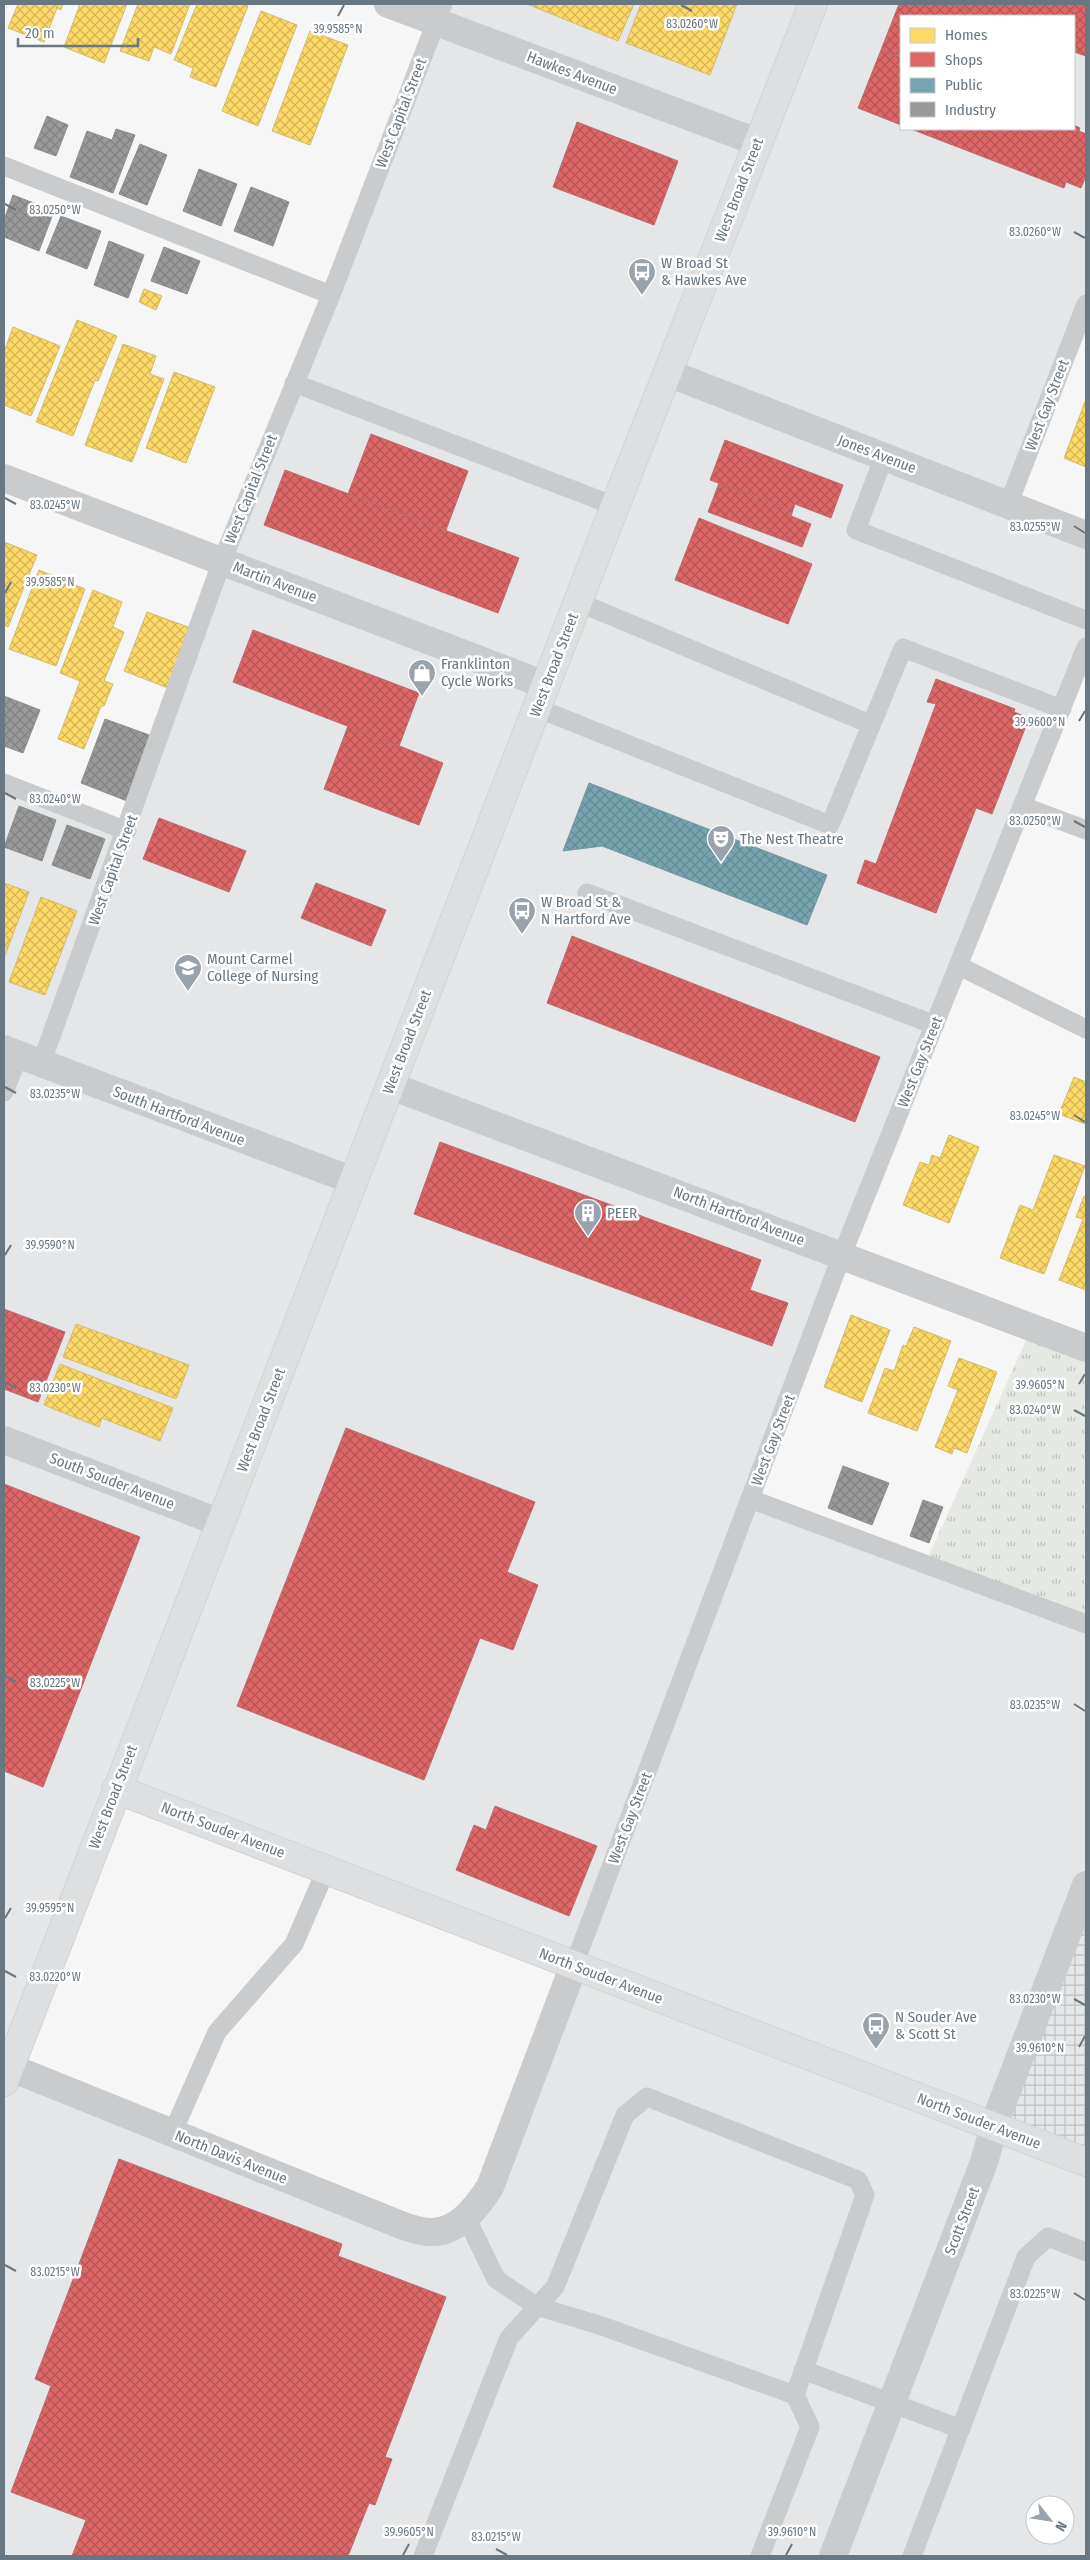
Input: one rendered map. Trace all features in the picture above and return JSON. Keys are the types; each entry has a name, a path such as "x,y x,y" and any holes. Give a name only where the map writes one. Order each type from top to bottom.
{"main road":[{"name":"West Broad Street","path":"7,2074 615,506 813,4"},
{"name":"North Souder Avenue","path":"116,1789 1086,2162"}],"street":[{"name":"Hawkes Avenue","path":"388,4 439,13 757,142"},
{"name":"Jones Avenue","path":"668,373 1086,536"},
{"name":"Martin Avenue","path":"4,478 222,562 541,697"},
{"name":"South Hartford Avenue","path":"21,1056 354,1181"},
{"name":"North Hartford Avenue","path":"391,1086 1086,1348"},
{"name":"South Souder Avenue","path":"4,1440 220,1522"},
{"name":"Scott Street","path":"833,2556 984,2162 998,2114 1086,1884"},
{"name":"West Gay Street","path":"460,2221 476,2209 490,2187 574,1965"},
{"name":"North Davis Avenue","path":"7,2074 172,2134 406,2227 430,2233 460,2221"}],"lane":[{"name":"West Capital Street","path":"4,1092 127,831 222,562 331,295 439,13"},
{"path":"4,166 331,295"},
{"name":"West Gay Street","path":"1008,505 1086,304"},
{"path":"294,383 615,506"},
{"path":"884,457 856,530 1086,620"},
{"path":"578,602 870,724"},
{"name":"West Gay Street","path":"574,1965 842,1255 1086,647"},
{"path":"541,697 830,825 902,648 1062,709"},
{"path":"4,782 127,831"},
{"path":"1022,806 1086,830"},
{"path":"587,893 935,1025"},
{"path":"958,966 1086,1029"},
{"path":"750,1499 1086,1624"},
{"path":"172,2134 217,2032 294,1944 326,1870"},
{"path":"423,2556 509,2338 555,2287 625,2116 646,2097 858,2180 866,2195 795,2395 810,2426 760,2556"},
{"path":"460,2221 496,2280 536,2306 599,2325 795,2395"},
{"path":"912,2556 1026,2258 1048,2238 1086,2252"},
{"path":"803,2370 961,2429"}],"shaded area":[{"path":"443,4 1086,4 1086,304 1008,505 1086,535 1086,647 750,1499 1086,1624 1086,2556 4,2556 4,783 126,831","holes":["116,1789 574,1965 475,2209 406,2227 9,2067"]},
{"path":"1086,1885 1086,2162 998,2114"}],"green space":[{"path":"1032,1327 1086,1348 1086,1624 925,1564"}],"building: Homes":[{"path":"18,4 63,4 61,10 57,8 44,42 8,28"},
{"path":"80,4 127,4 104,63 64,47"},
{"path":"138,4 190,4 171,54 154,47 149,61 120,51"},
{"path":"197,4 243,4 248,6 216,87 190,77 193,68 174,60"},
{"path":"527,4 634,4 618,41"},
{"path":"641,4 737,4 710,75 626,43"},
{"path":"261,11 297,25 258,126 222,111"},
{"path":"310,31 348,45 310,145 272,131"},
{"path":"144,289 162,296 156,310 139,302"},
{"path":"77,320 117,336 98,381 95,380 73,436 36,422"},
{"path":"13,327 60,346 31,416 4,405 4,352"},
{"path":"123,344 156,356 150,374 164,379 132,462 85,445"},
{"path":"174,372 215,387 186,463 146,448"},
{"path":"1086,399 1086,467 1064,458"},
{"path":"4,542 37,555 8,627 4,625"},
{"path":"39,570 85,589 56,666 9,649"},
{"path":"93,590 122,602 113,627 124,632 104,681 113,684 104,706 101,706 84,749 58,739 80,681 60,673"},
{"path":"147,612 191,628 168,688 124,671"},
{"path":"4,883 29,892 4,958"},
{"path":"41,897 77,911 45,995 9,982"},
{"path":"1074,1077 1086,1082 1085,1124 1059,1114"},
{"path":"949,1135 979,1147 949,1223 903,1205 920,1162 929,1165 932,1155 940,1158"},
{"path":"1054,1155 1085,1166 1044,1274 1000,1258 1020,1205 1033,1210"},
{"path":"1084,1196 1086,1197 1086,1290 1059,1280 1083,1219 1076,1217"},
{"path":"851,1315 890,1330 862,1402 824,1387"},
{"path":"76,1324 189,1365 176,1399 63,1357"},
{"path":"914,1327 951,1341 917,1431 868,1413 885,1368 894,1371 903,1345 906,1346"},
{"path":"959,1358 997,1372 967,1453 954,1448 952,1454 935,1447 958,1390 948,1386"},
{"path":"60,1364 173,1408 160,1441 102,1418 99,1427 44,1405"}],"building: Shops":[{"path":"899,4 951,4 980,15 900,15 900,58 881,50"},
{"path":"951,4 1086,4 1086,56 1075,52 1075,15 980,15"},
{"path":"881,50 900,58 900,125 858,108"},
{"path":"577,122 678,161 654,225 553,187"},
{"path":"1075,126 1080,128 1079,131 1086,134 1086,176 1081,188 1066,182 1064,188 914,130 1075,130"},
{"path":"371,434 468,471 446,530 348,494"},
{"path":"725,440 843,485 831,518 795,504 793,510 710,480"},
{"path":"285,470 519,558 498,613 264,525"},
{"path":"719,483 793,510 791,516 811,524 802,547 708,512"},
{"path":"699,518 812,564 788,624 675,580"},
{"path":"253,630 419,693 399,746 233,682"},
{"path":"936,679 1015,709 1014,712 1029,718 992,814 976,808 936,913 857,883 865,860 876,864 936,704 927,702"},
{"path":"348,726 443,763 419,825 324,789"},
{"path":"159,818 246,851 229,892 143,859"},
{"path":"316,883 386,910 371,946 301,918"},
{"path":"572,936 880,1057 855,1122 547,1003"},
{"name":"PEER","path":"440,1142 761,1260 750,1290 788,1303 772,1346 414,1214"},
{"path":"4,1309 65,1332 38,1402 4,1389"},
{"path":"346,1428 535,1502 507,1572 538,1585 513,1650 480,1638 424,1780 237,1706"},
{"path":"4,1484 140,1537 43,1787 4,1771"},
{"path":"495,1806 597,1846 569,1916 456,1870 474,1825 486,1830"},
{"path":"119,2159 342,2244 338,2256 446,2297 385,2457 392,2459 375,2505 369,2503 348,2556 72,2556 86,2520 11,2492 51,2386 35,2379"}],"building: Public":[{"name":"The Nest Theatre","path":"589,783 827,875 807,925 602,846 563,851"}],"building: Industry":[{"path":"47,116 68,125 56,156 34,148"},
{"path":"116,129 135,135 113,193 70,177 87,131 112,140"},
{"path":"140,144 167,155 147,205 119,194"},
{"path":"199,169 237,184 221,226 183,211"},
{"path":"251,187 289,202 273,246 234,231"},
{"path":"13,195 54,211 39,251 4,237 4,220"},
{"path":"61,216 101,231 87,269 46,253"},
{"path":"109,241 144,255 128,298 94,285"},
{"path":"164,247 200,261 187,294 151,281"},
{"path":"4,696 40,710 23,753 4,746"},
{"path":"105,719 152,736 127,801 81,783"},
{"path":"19,806 56,820 42,861 4,847"},
{"path":"67,825 105,839 90,879 52,865"},
{"path":"843,1466 889,1483 872,1525 828,1508"},
{"path":"923,1500 943,1507 929,1543 910,1536"}],"place":[{"name":"W Broad St & Hawkes Ave","path":"642,296"},
{"name":"Franklinton Cycle Works","path":"422,697"},
{"name":"The Nest Theatre","path":"721,863"},
{"name":"W Broad St & N Hartford Ave","path":"522,935"},
{"name":"Mount Carmel College of Nursing","path":"188,992"},
{"name":"PEER","path":"588,1237"},
{"name":"N Souder Ave & Scott St","path":"876,2050"}]}
